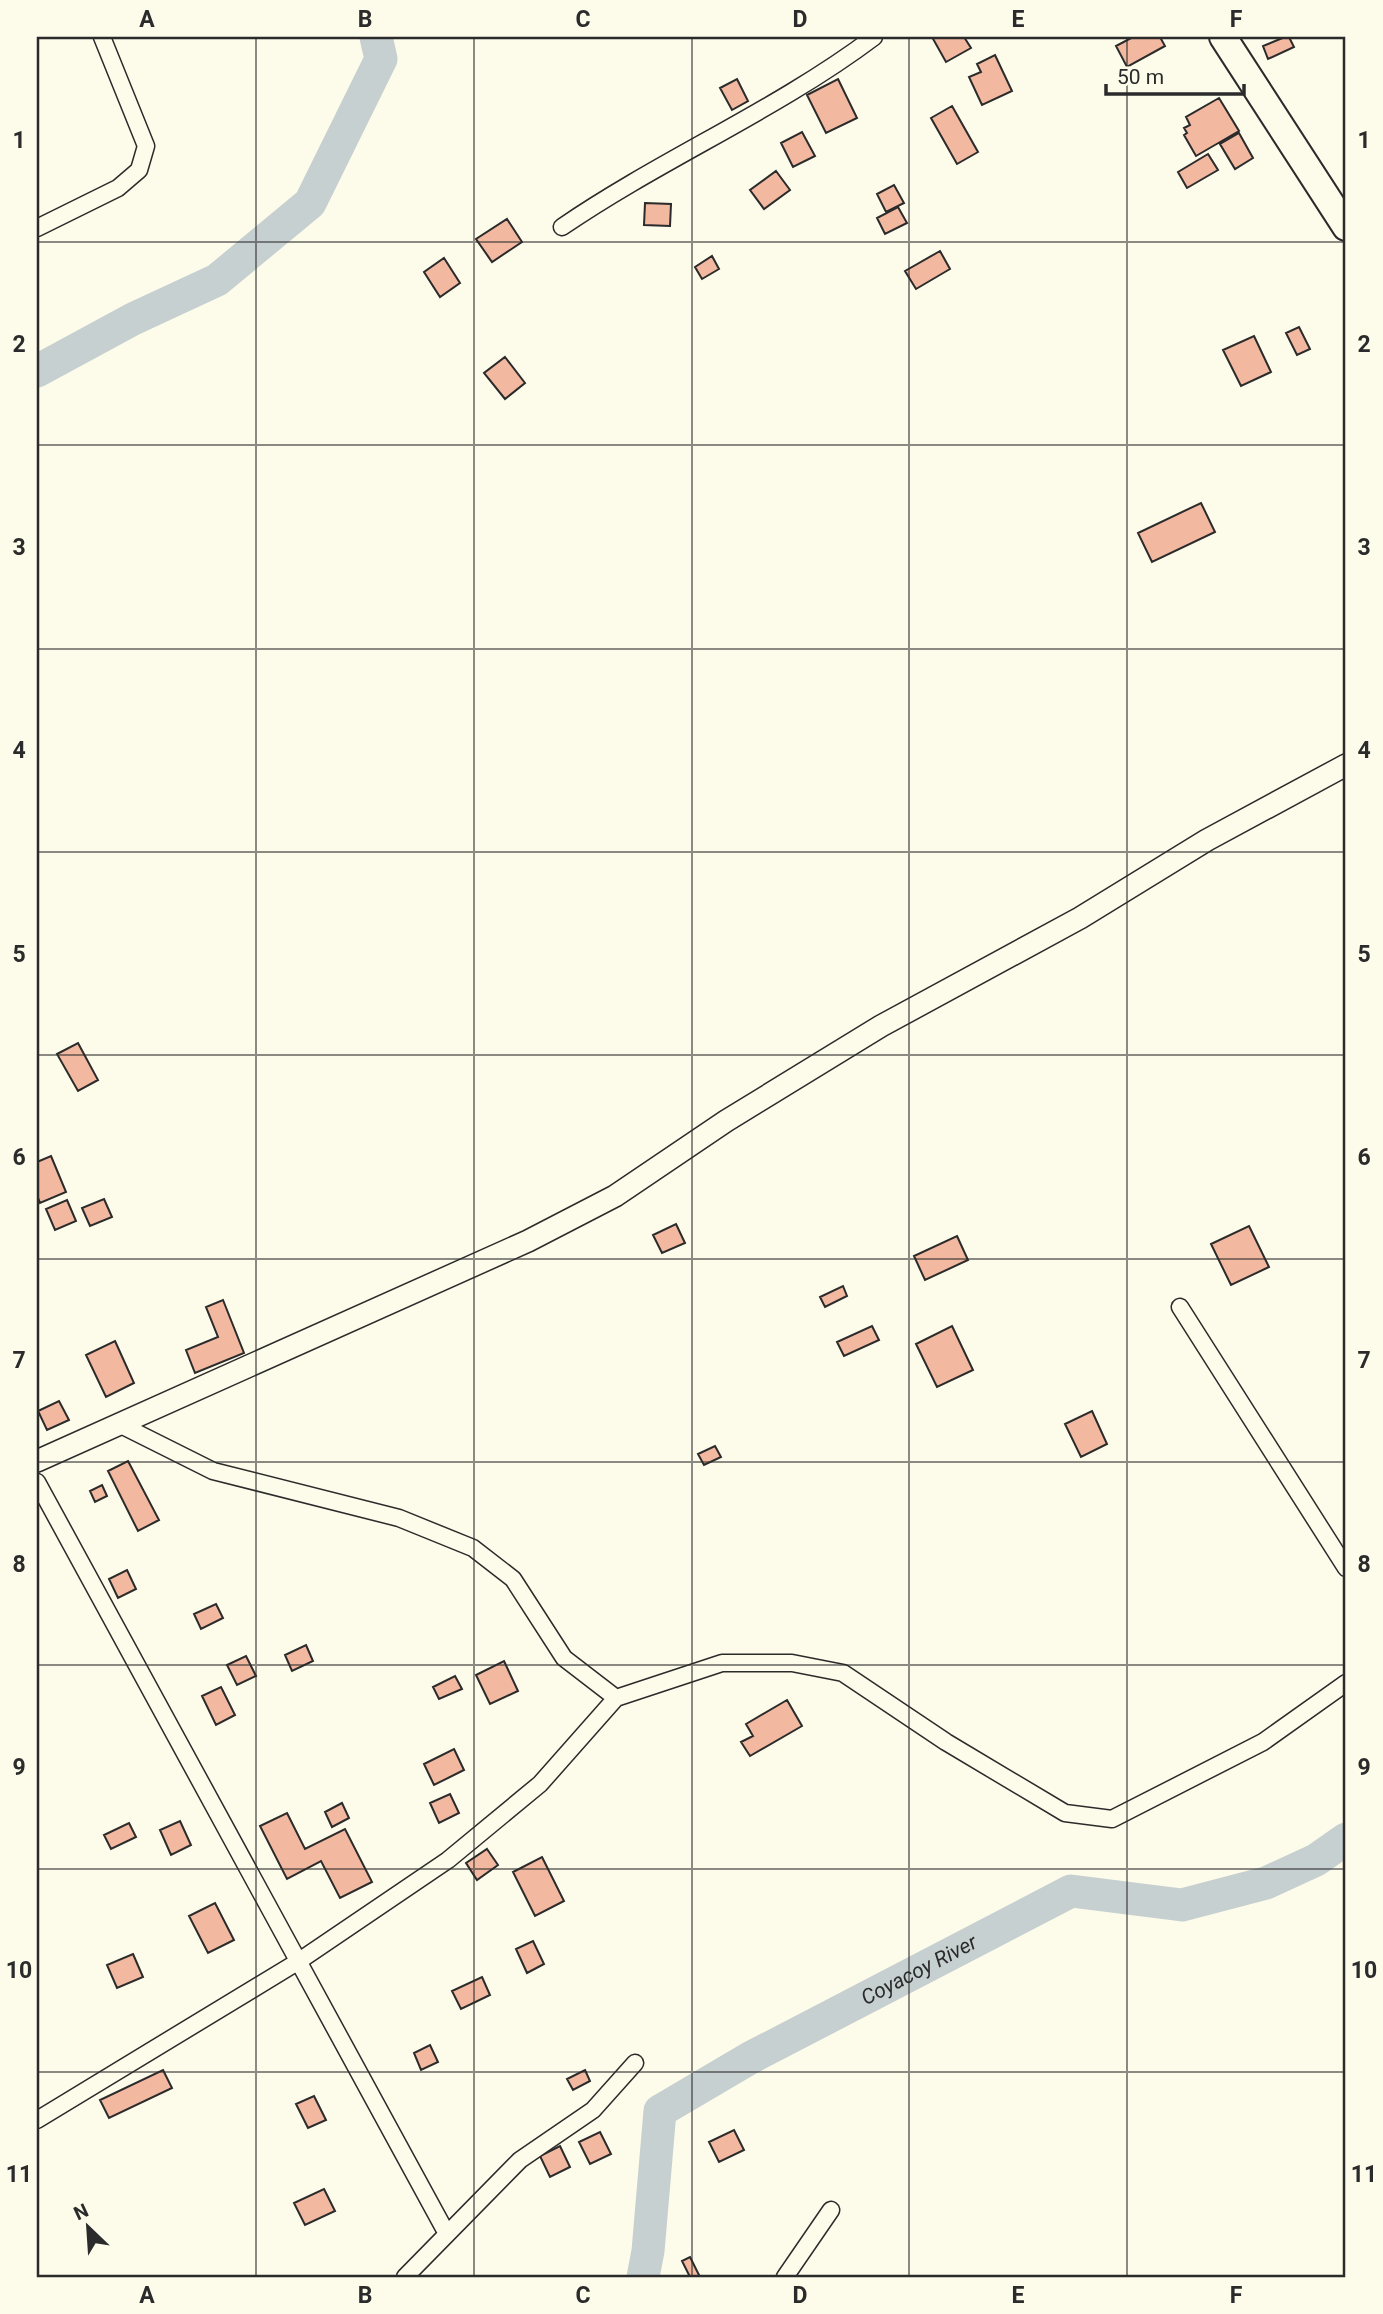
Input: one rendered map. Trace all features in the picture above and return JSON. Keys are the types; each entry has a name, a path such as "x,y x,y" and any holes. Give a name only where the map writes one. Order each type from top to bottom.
{"main road":[{"path":"1223,37 1346,227"}],"street":[{"path":"37,228 118,188 139,170 146,146 102,37"},
{"path":"562,227 608,195 834,67 874,37"},
{"path":"37,1461 528,1241 615,1196 726,1121 881,1026 1080,918 1207,840 1346,765"},
{"path":"1181,1307 1346,1568"},
{"path":"121,1425 214,1471 398,1518 473,1548 513,1579 564,1658 616,1699"},
{"path":"37,1482 447,2234"},
{"path":"37,2120 299,1961 448,1860 530,1793 616,1699 723,1663 792,1664 843,1673 947,1742 1065,1813 1112,1819 1263,1742 1346,1683"},
{"path":"405,2277 520,2160 593,2110 635,2063"},
{"path":"785,2277 831,2210"}],"building":[{"path":"932,37 964,37 971,48 946,62"},
{"path":"1133,37 1160,37 1165,46 1127,67 1116,46"},
{"path":"1289,37 1294,47 1268,59 1263,46"},
{"path":"995,55 1012,91 982,105 969,77 981,72 977,64"},
{"path":"737,79 748,101 732,110 720,88"},
{"path":"838,79 857,118 826,133 807,95"},
{"path":"1219,98 1239,131 1196,156 1184,135 1187,133 1184,128 1190,125 1186,117"},
{"path":"952,106 978,152 957,164 931,118"},
{"path":"802,132 815,156 793,167 781,143"},
{"path":"1239,133 1253,158 1235,169 1220,144"},
{"path":"1208,154 1218,170 1187,188 1178,172"},
{"path":"776,171 790,190 764,209 750,190"},
{"path":"894,185 904,203 886,212 877,194"},
{"path":"645,203 671,204 670,226 644,225"},
{"path":"898,207 907,223 885,234 877,218"},
{"path":"507,219 522,242 492,262 476,239"},
{"path":"940,251 950,269 916,289 905,271"},
{"path":"712,256 719,269 702,279 695,267"},
{"path":"444,258 460,283 440,297 424,272"},
{"path":"1299,327 1310,349 1297,355 1286,333"},
{"path":"1254,336 1271,372 1241,386 1223,350"},
{"path":"505,357 525,383 505,399 484,373"},
{"path":"1201,503 1215,532 1152,562 1138,533"},
{"path":"78,1043 98,1080 78,1091 57,1054"},
{"path":"51,1156 66,1192 40,1203 37,1195 37,1162"},
{"path":"104,1199 112,1217 90,1226 82,1208"},
{"path":"67,1200 76,1221 55,1230 46,1209"},
{"path":"676,1224 685,1243 662,1253 653,1235"},
{"path":"1249,1226 1269,1267 1231,1285 1211,1244"},
{"path":"957,1236 968,1260 925,1280 914,1256"},
{"path":"843,1286 847,1296 825,1307 820,1297"},
{"path":"223,1300 244,1353 195,1373 186,1350 218,1337 206,1307"},
{"path":"872,1326 879,1340 844,1356 837,1342"},
{"path":"952,1326 973,1370 937,1387 916,1344"},
{"path":"115,1341 134,1383 106,1397 86,1355"},
{"path":"59,1401 69,1420 47,1430 38,1411"},
{"path":"1092,1411 1107,1444 1081,1457 1065,1424"},
{"path":"715,1446 721,1457 704,1465 698,1454"},
{"path":"128,1461 159,1520 138,1531 108,1471"},
{"path":"102,1485 107,1496 95,1502 90,1491"},
{"path":"127,1570 136,1589 118,1598 109,1579"},
{"path":"216,1604 223,1618 201,1629 194,1614"},
{"path":"306,1645 313,1661 292,1671 285,1655"},
{"path":"246,1656 256,1676 237,1685 227,1665"},
{"path":"504,1661 518,1691 490,1704 476,1675"},
{"path":"455,1676 462,1689 439,1699 433,1687"},
{"path":"221,1687 235,1715 216,1725 202,1696"},
{"path":"787,1700 802,1726 750,1756 741,1742 753,1736 746,1724"},
{"path":"454,1749 464,1770 434,1785 424,1764"},
{"path":"450,1794 459,1813 439,1823 430,1803"},
{"path":"342,1803 349,1818 332,1827 325,1812"},
{"path":"287,1813 305,1849 345,1829 372,1882 340,1898 321,1861 287,1879 260,1826"},
{"path":"180,1821 191,1845 171,1855 160,1830"},
{"path":"129,1823 136,1837 111,1849 104,1835"},
{"path":"487,1849 498,1865 477,1880 466,1863"},
{"path":"542,1857 564,1901 535,1916 513,1872"},
{"path":"215,1903 234,1940 208,1953 189,1916"},
{"path":"533,1941 544,1964 527,1973 516,1949"},
{"path":"133,1954 143,1977 117,1988 107,1965"},
{"path":"482,1977 490,1995 461,2009 452,1991"},
{"path":"430,2045 438,2062 421,2070 414,2053"},
{"path":"163,2070 172,2088 109,2118 100,2100"},
{"path":"585,2070 590,2081 573,2090 567,2079"},
{"path":"314,2096 326,2120 308,2128 296,2104"},
{"path":"734,2130 744,2150 719,2162 709,2142"},
{"path":"600,2132 611,2154 590,2164 579,2142"},
{"path":"560,2146 570,2167 550,2177 540,2156"},
{"path":"324,2189 335,2211 305,2225 294,2203"},
{"path":"690,2257 700,2277 690,2277 682,2261"}],"waterway":[{"path":"37,371 133,319 217,280 310,203 381,59 376,37"},
{"name":"Coyacoy River","path":"643,2277 648,2251 660,2111 750,2058 1071,1891 1182,1905 1266,1883 1316,1860 1346,1839"}]}
